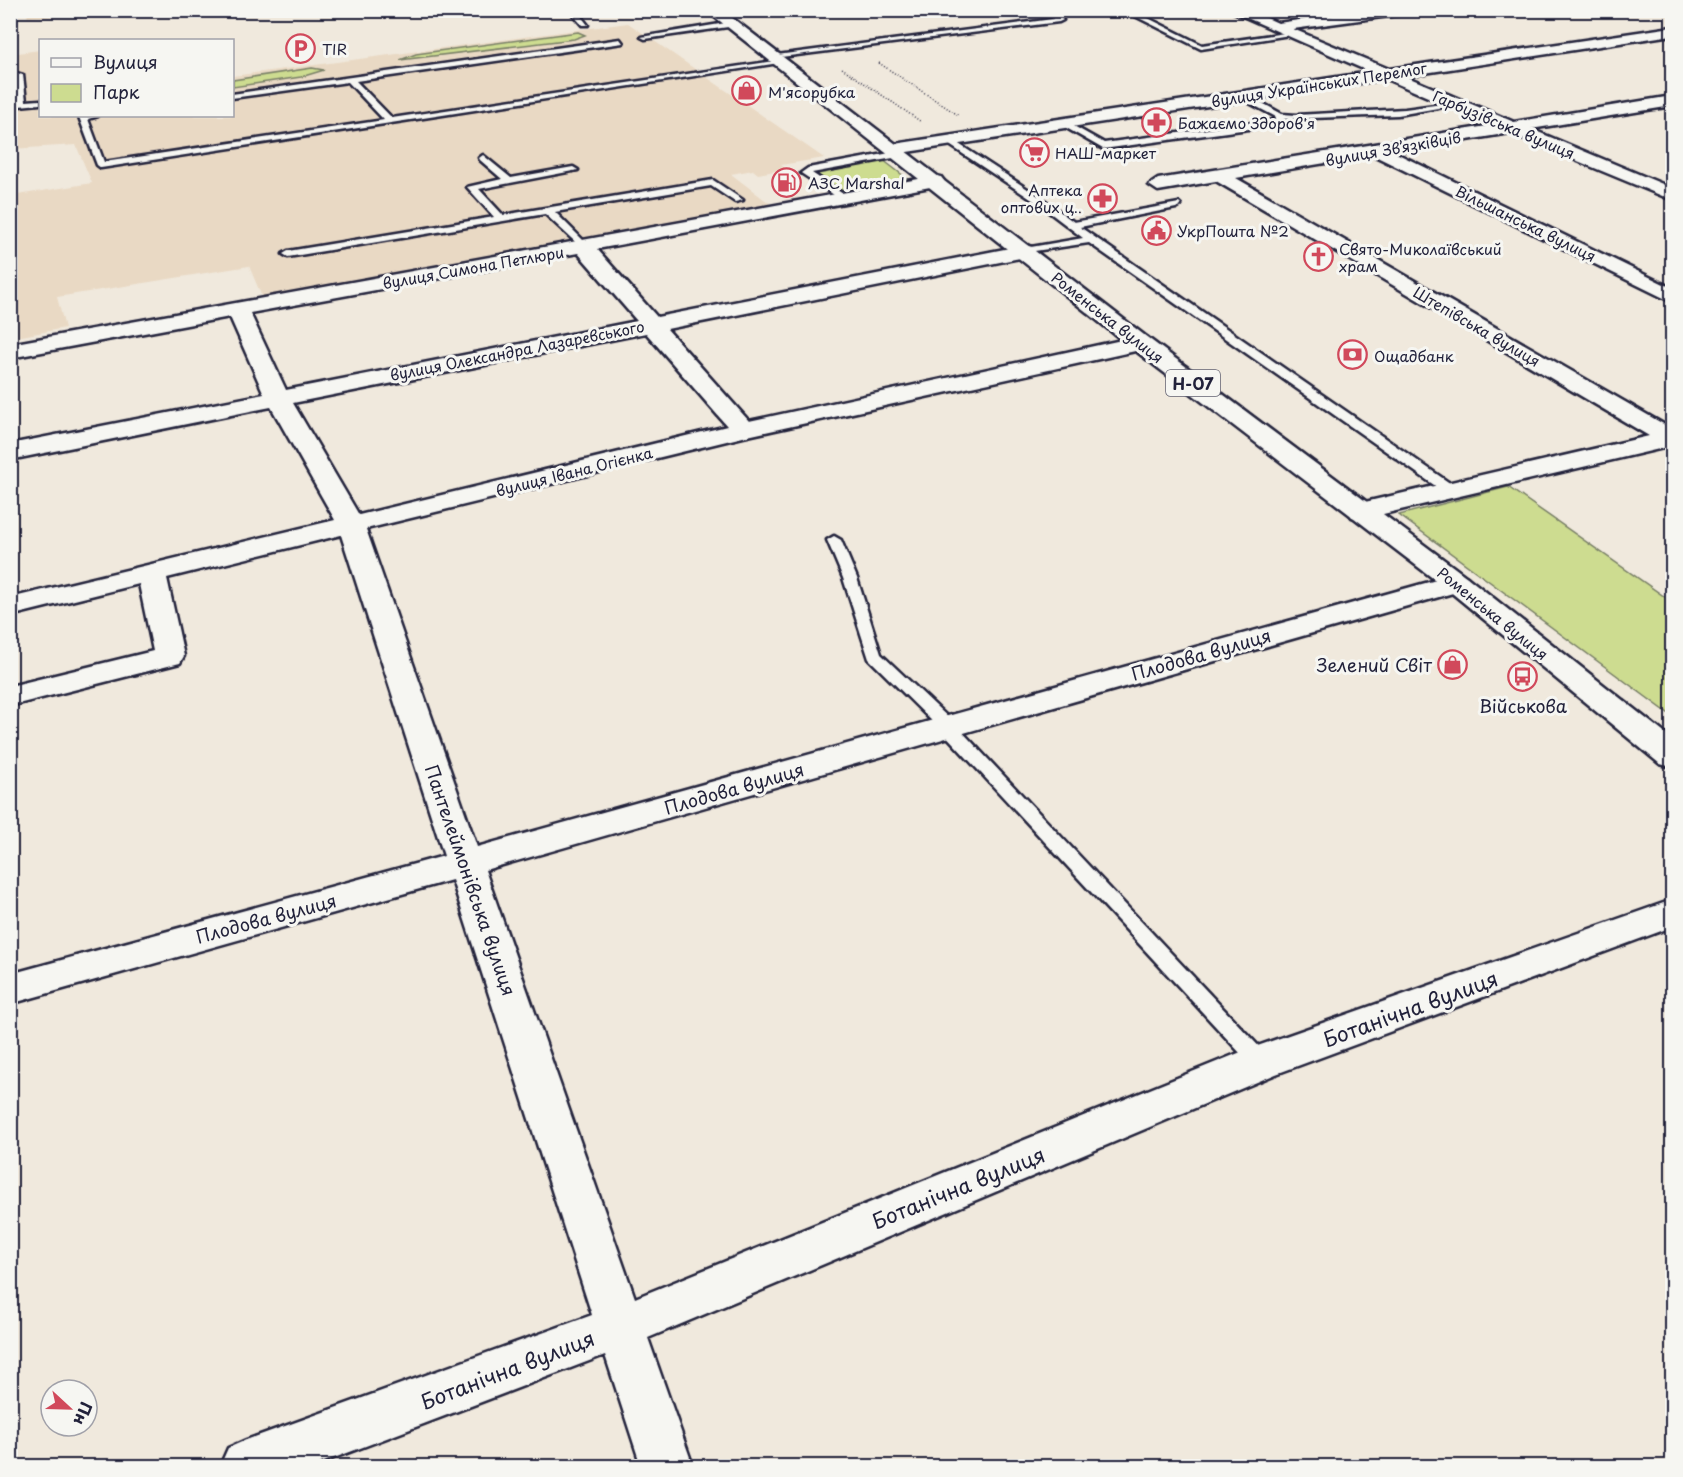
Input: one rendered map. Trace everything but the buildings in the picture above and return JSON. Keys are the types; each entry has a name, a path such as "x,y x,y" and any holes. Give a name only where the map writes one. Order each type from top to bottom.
{"street":[{"name":"Гарбузівська вулиця","path":"1236,10 1511,128 1669,191"},
{"path":"1276,27 1404,10"},
{"name":"Роменська вулиця","path":"722,17 897,151 1140,343 1457,583 1672,756"},
{"name":"вулиця Українських Перемог","path":"897,151 986,134 1245,97 1384,73 1672,31"},
{"name":"вулиця Звʼязківців","path":"1158,185 1379,151 1672,101"},
{"name":"Вільшанська вулиця","path":"1379,151 1672,296"},
{"name":"Штепівська вулиця","path":"1220,176 1672,439"},
{"name":"вулиця Симона Петлюри","path":"10,351 584,247 753,212 935,181"},
{"path":"584,247 648,324 743,430"},
{"name":"вулиця Олександра Лазаревського","path":"10,452 1025,251"},
{"name":"Пантелеймонівська вулиця","path":"238,310 278,398 351,525 667,1467"},
{"name":"вулиця Івана Огієнка","path":"10,607 152,575 743,430 1140,343"},
{"path":"1362,512 1449,489 1672,439"},
{"path":"10,696 169,657 152,575"},
{"name":"Плодова вулиця","path":"10,989 466,863 1457,583"},
{"name":"Ботанічна вулиця","path":"246,1467 620,1327 1261,1062 1672,913"}],"lane":[{"path":"572,10 585,23"},
{"path":"83,117 102,165 777,59 816,50 1059,20 1051,13 1072,10"},
{"path":"1126,10 1201,47 1292,34"},
{"path":"645,37 722,17"},
{"path":"234,96 620,41"},
{"path":"19,75 22,104 39,102"},
{"path":"351,80 390,121"},
{"path":"1245,97 1280,116 1305,119 1377,109 1407,112"},
{"path":"1335,122 1457,104"},
{"path":"1060,123 1103,146 1278,122 1280,116"},
{"path":"948,140 1449,489"},
{"path":"843,198 806,173 897,151"},
{"path":"483,158 509,181"},
{"path":"501,219 472,187 573,170"},
{"path":"288,255 713,183 738,200"},
{"path":"1072,225 1176,205"},
{"path":"548,211 584,247"},
{"path":"1025,251 1091,240"},
{"path":"834,540 850,578 874,656 948,727 1261,1062"}],"path":[{"path":"852,45 986,134"},
{"path":"816,50 948,140"}],"shaded area":[{"path":"28,10 121,11 27,18"},
{"path":"628,23 824,158 781,165 786,169 758,174 753,170 731,174 773,206 262,297 249,266 57,297 65,328 11,338 11,196 92,183 76,145 11,149 11,54 39,50 39,117 234,117 234,76"}],"green space":[{"path":"578,32 585,35 574,39 400,60 416,54"},
{"path":"312,68 324,70 301,77 234,87 234,80"},
{"path":"883,160 909,180 852,191 836,189 816,173"},
{"path":"1508,487 1672,602 1672,716 1399,515"}],"place":[{"name":"TIR","path":"301,48"},
{"name":"М'ясорубка","path":"747,91"},
{"name":"Бажаємо Здоров'я","path":"1157,122"},
{"name":"НАШ-маркет","path":"1034,152"},
{"name":"АЗС Marshal","path":"787,182"},
{"name":"Аптека оптових ц..","path":"1103,198"},
{"name":"УкрПошта №2","path":"1156,230"},
{"name":"Свято-Миколаївський храм","path":"1318,257"},
{"name":"Ощадбанк","path":"1353,355"},
{"name":"Зелений Світ","path":"1453,664"},
{"name":"Військова","path":"1523,676"}]}
